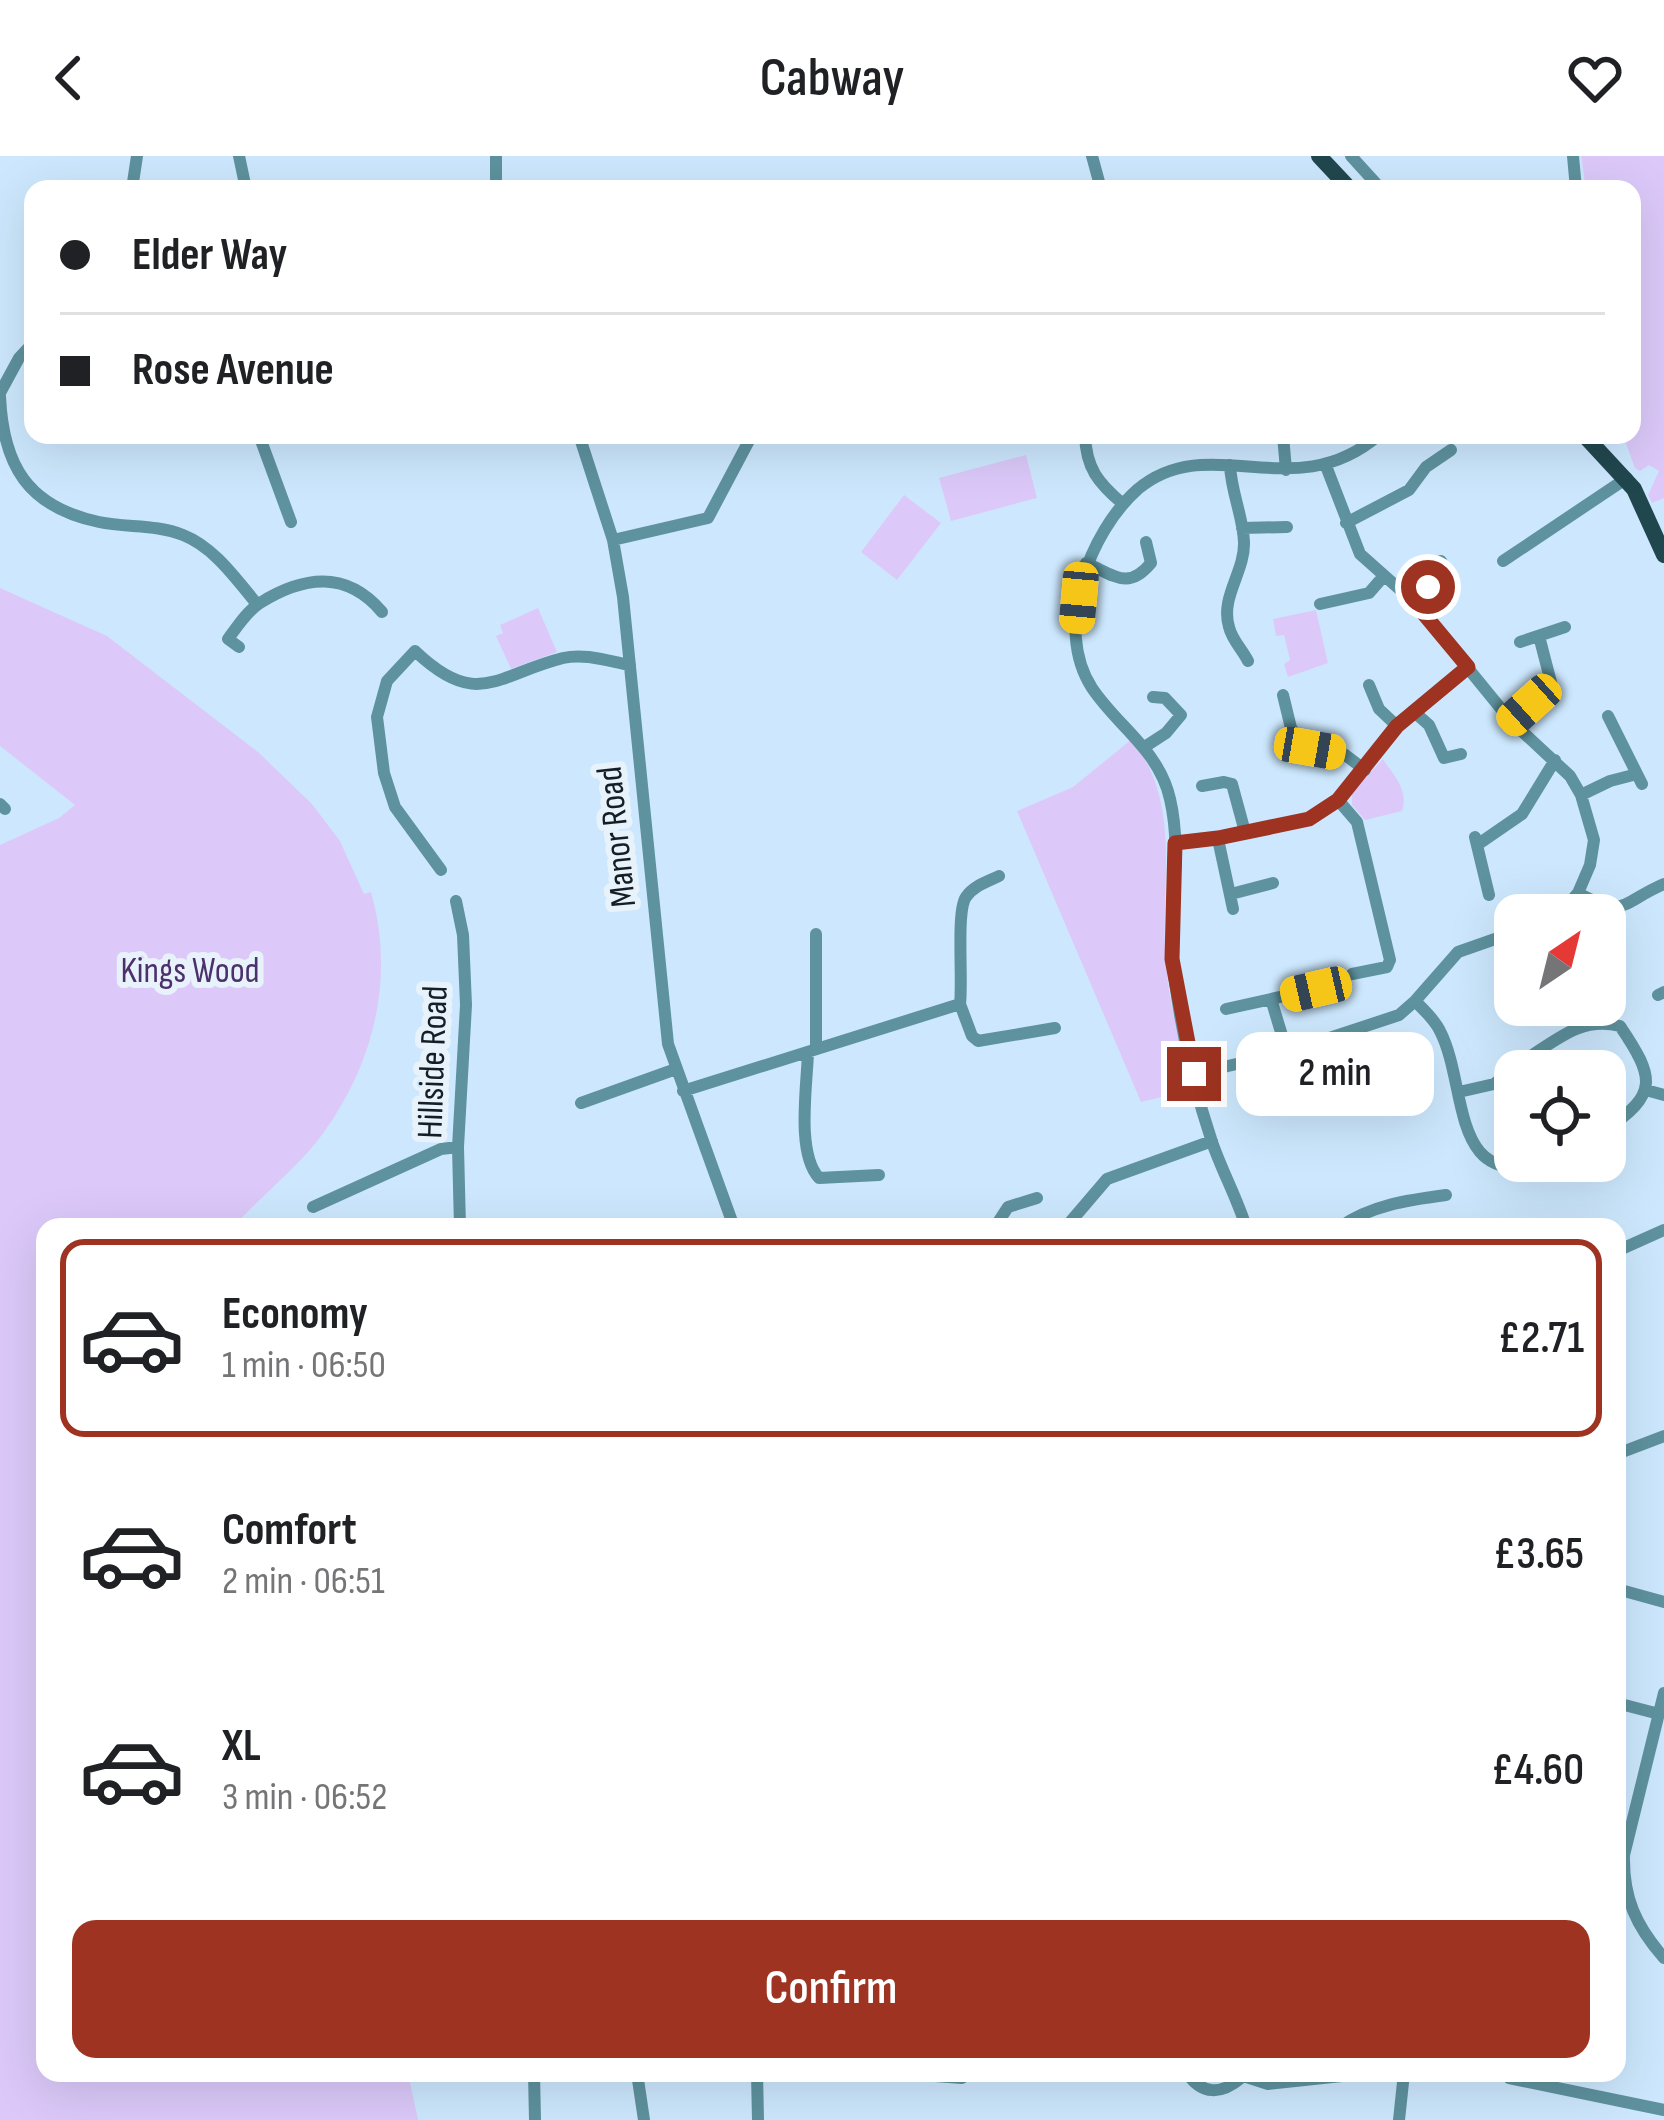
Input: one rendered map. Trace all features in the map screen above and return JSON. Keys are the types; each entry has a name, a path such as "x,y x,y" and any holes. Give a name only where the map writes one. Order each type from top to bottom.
{"main road":[{"path":"1593,444 1627,478 1643,503 1664,555"}],"street":[{"path":"1351,156 1373,180"},
{"path":"24,353 0,394 1,429 9,458 27,487 55,506 99,522 158,527 185,536 210,551 257,604"},
{"path":"262,444 291,522"},
{"name":"Manor Road","path":"582,444 613,540 668,1044 731,1218"},
{"path":"613,540 707,518 747,444"},
{"path":"1085,444 1085,459 1093,474 1123,504"},
{"path":"1283,444 1286,470"},
{"path":"1242,1218 1212,1141 1172,959 1175,843 1170,796 1146,746 1093,689 1083,669 1076,634 1086,563 1123,504 1150,480 1170,470 1326,466 1369,444"},
{"path":"1346,524 1409,490 1426,466 1451,450"},
{"path":"1230,465 1244,555 1228,600 1228,624 1248,661"},
{"path":"1326,466 1360,554 1414,602 1511,721 1555,760 1581,794 1594,839 1590,866 1578,893 1607,909 1620,908 1664,884"},
{"path":"1503,561 1627,478"},
{"path":"1242,528 1287,527"},
{"path":"1086,563 1126,580 1139,577 1151,563 1146,542"},
{"path":"1414,602 1447,572"},
{"path":"1321,604 1369,593 1383,578"},
{"path":"238,647 228,639 257,604 324,580 351,585 382,612"},
{"path":"1520,642 1565,627"},
{"path":"1511,721 1559,687 1539,636"},
{"path":"441,870 395,807 384,773 377,717 387,681 415,651 435,670 466,685 490,685 566,658 630,665"},
{"path":"1175,843 1309,819 1338,800 1397,726 1468,667"},
{"path":"1369,685 1379,710 1397,726"},
{"path":"1283,695 1291,728 1300,741 1310,748 1344,754 1365,770"},
{"path":"1146,746 1186,712 1166,698 1153,698"},
{"path":"1413,711 1429,725 1444,758 1461,754"},
{"path":"1581,794 1610,781 1640,779 1608,716"},
{"path":"1489,895 1476,841 1522,814 1555,760"},
{"path":"1202,787 1232,784 1245,832"},
{"path":"1338,800 1357,822 1390,960 1387,968 1352,974"},
{"path":"1218,838 1232,902 1274,883"},
{"path":"998,876 964,898 960,1004 972,1036 979,1041 1055,1028"},
{"name":"Hillside Road","path":"456,901 463,934 466,1005 458,1218"},
{"path":"816,934 809,1168 819,1178 879,1175"},
{"path":"1194,1074 1287,1052 1378,1023 1415,1001 1457,952 1494,939"},
{"path":"1226,1010 1316,989"},
{"path":"1271,999 1287,1052"},
{"path":"1415,1001 1439,1027 1468,1136 1485,1157 1494,1160"},
{"path":"683,1091 960,1004"},
{"path":"1540,1050 1574,1028 1599,1021 1621,1026 1647,1076 1639,1106 1626,1115"},
{"path":"581,1103 676,1069"},
{"path":"1459,1092 1494,1084"},
{"path":"1646,1090 1664,1095"},
{"path":"1074,1218 1107,1179 1212,1141"},
{"path":"313,1207 441,1149 458,1148"},
{"path":"1354,1218 1366,1210 1418,1197 1446,1195"},
{"path":"1001,1218 1008,1207 1037,1198"},
{"path":"1626,1247 1664,1230"},
{"path":"1626,1451 1664,1436"},
{"path":"1626,1591 1664,1602"},
{"path":"1626,1846 1664,1693"},
{"path":"1626,1705 1659,1714"},
{"path":"1626,1818 1632,1820"},
{"path":"1626,1875 1629,1906 1640,1931 1664,1958"},
{"path":"535,2082 535,2120"},
{"path":"639,2082 644,2120"},
{"path":"757,2082 758,2120"},
{"path":"1195,2082 1214,2092 1228,2089 1233,2082"},
{"path":"1399,2120 1403,2082"},
{"path":"1528,2082 1664,2110"}],"green space":[{"path":"1581,156 1664,156 1664,498 1652,503 1648,495 1659,471 1649,465 1640,471 1635,468 1626,444 1641,444 1641,180 1585,180"},
{"path":"1026,455 1037,498 951,521 939,478"},
{"path":"904,495 941,523 897,580 861,552"},
{"name":"Kings Wood","path":"0,588 107,636 258,752 312,804 340,841 364,894 371,892 381,955 376,1017 342,1105 304,1157 242,1218 36,1218 36,2082 410,2082 418,2120 0,2120 0,845 59,818 75,805 0,746"},
{"path":"538,608 557,652 511,669 496,636 503,633 500,625"},
{"path":"1316,610 1328,663 1288,677 1284,664 1290,660 1284,635 1276,636 1273,619"},
{"path":"1132,739 1148,765 1164,819 1168,979 1191,1090 1141,1102 1017,811 1073,787"},
{"path":"1383,759 1402,790 1402,811 1365,820 1352,805 1352,792"}],"route":[{"path":"1194,1074 1172,959 1175,843 1309,819 1338,800 1397,726 1468,667 1414,602 1428,587"}]}
